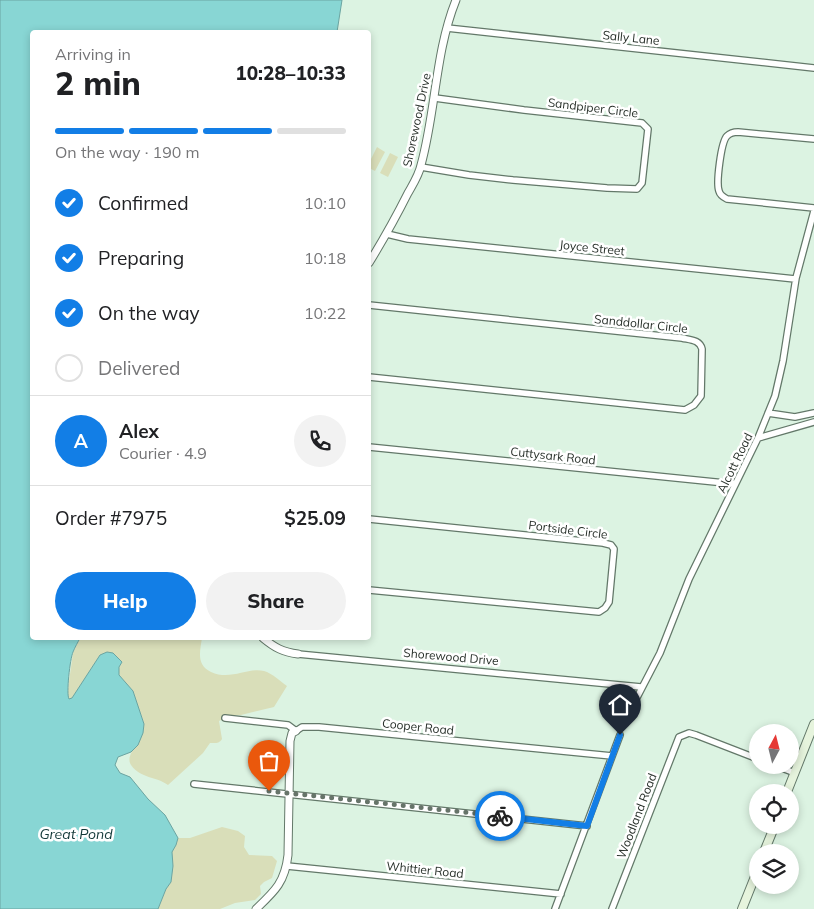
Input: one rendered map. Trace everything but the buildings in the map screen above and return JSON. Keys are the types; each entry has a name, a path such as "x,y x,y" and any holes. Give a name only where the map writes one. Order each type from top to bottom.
{"main road":[{"path":"799,763 814,724"},
{"path":"742,909 749,892"}],"street":[{"name":"Shorewood Drive","path":"371,260 387,234 421,167 447,28 456,0"},
{"name":"Sally Lane","path":"447,28 814,68"},
{"name":"Sandpiper Circle","path":"421,167 469,175 608,188 636,189 642,183 648,129 642,123 435,98"},
{"path":"814,139 738,132 729,134 722,145 718,187 721,196 727,199 814,209"},
{"name":"Alcott Road","path":"631,709 660,653 689,579 758,438 775,396 795,279 814,209"},
{"name":"Joyce Street","path":"387,234 408,239 795,279"},
{"name":"Sanddollar Circle","path":"371,305 682,338 696,341 702,349 700,396 694,405 685,410 371,377"},
{"path":"768,414 795,417 814,413"},
{"path":"758,438 814,422"},
{"name":"Cuttysark Road","path":"371,447 735,484"},
{"name":"Portside Circle","path":"371,519 603,542 611,545 614,549 608,602 606,608 599,612 371,590"},
{"name":"Shorewood Drive","path":"265,640 274,648 298,654 641,687"},
{"name":"Cooper Road","path":"225,718 288,725 296,730 302,727 319,727 612,756"},
{"path":"256,909 279,885 285,875 287,866 290,741 292,733 296,730"},
{"name":"Woodland Road","path":"612,909 678,737 686,734 696,735 749,756"},
{"path":"555,909 620,735"},
{"path":"194,784 587,826"},
{"name":"Whittier Road","path":"287,866 561,894"}],"green space":[{"path":"377,147 385,152 375,171 371,169 371,159"},
{"path":"390,153 398,157 388,177 380,173"},
{"path":"79,640 202,640 201,662 211,672 232,675 258,670 264,671 287,686 274,707 229,716 219,721 221,741 210,743 203,753 168,785 139,773 129,760 143,733 144,727 134,692 120,676 119,669 122,662 113,653 100,655 72,698 69,699 67,696 73,653"},
{"path":"222,827 238,831 245,836 244,847 249,855 272,856 277,861 272,878 260,886 261,894 255,900 235,903 220,909 158,909 171,882 172,852 178,838 190,838"}],"water":[{"name":"Great Pond","path":"0,0 342,0 337,30 30,30 30,640 79,640 73,652 71,662 68,684 69,699 72,698 100,655 107,652 113,653 122,662 119,667 119,675 133,691 144,724 143,733 138,745 131,752 118,757 115,765 120,773 130,777 148,799 165,815 178,838 172,852 171,882 158,909 0,909"}],"way so far":[{"path":"269,791 500,816"}],"route":[{"path":"500,816 587,826 620,735"}]}
